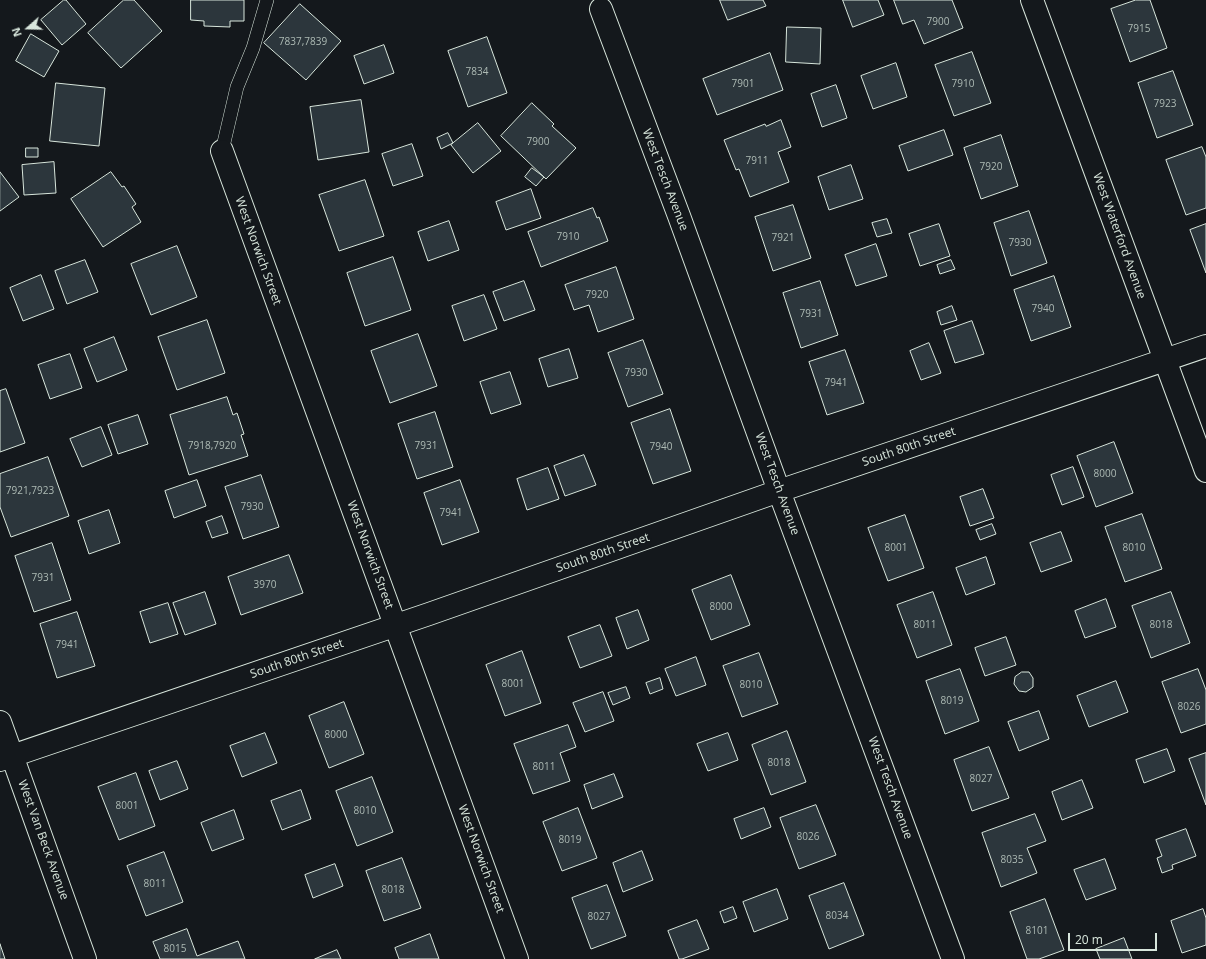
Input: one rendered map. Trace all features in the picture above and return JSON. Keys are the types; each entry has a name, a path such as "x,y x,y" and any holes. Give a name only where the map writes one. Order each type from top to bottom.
{"street":[{"name":"West Waterford Avenue","path":"1032,0 1206,471"},
{"name":"West Tesch Avenue","path":"601,9 679,216 779,491 953,959"},
{"name":"West Norwich Street","path":"222,151 517,959"},
{"name":"South 80th Street","path":"6,758 395,625 779,491 1206,346"},
{"name":"West Van Beck Avenue","path":"0,722 6,758 85,959"}],"lane":[{"path":"222,151 238,87 254,48 267,0"}],"building":[{"path":"64,0 66,0 86,24 62,45 41,20"},
{"path":"124,0 134,0 162,31 121,68 88,33"},
{"path":"191,0 244,0 244,21 230,21 230,27 204,26 204,21 191,20"},
{"path":"720,0 763,0 766,6 728,20"},
{"path":"843,0 878,0 884,15 853,27"},
{"path":"894,0 952,0 963,28 924,44 914,20 903,24"},
{"path":"1136,0 1150,0 1167,48 1130,62 1111,9"},
{"path":"300,4 341,41 306,80 264,43"},
{"path":"787,27 821,28 820,64 786,62"},
{"path":"31,34 59,51 44,77 16,61"},
{"path":"487,37 507,93 468,107 448,51"},
{"path":"384,45 394,73 364,84 354,56"},
{"path":"972,52 991,103 954,116 935,65"},
{"path":"770,53 783,90 717,115 703,79"},
{"path":"896,63 907,97 873,109 861,76"},
{"path":"1173,71 1193,125 1157,138 1138,83"},
{"path":"56,83 105,88 99,146 50,141"},
{"path":"836,85 847,118 822,127 811,94"},
{"path":"361,100 369,152 318,160 310,107"},
{"path":"532,103 554,124 552,126 576,148 546,179 501,136"},
{"path":"781,120 791,147 778,152 789,182 750,197 739,169 736,170 724,140 765,124 766,126"},
{"path":"478,123 501,151 473,173 451,145"},
{"path":"944,130 953,155 908,171 899,146"},
{"path":"448,133 453,143 441,149 437,138"},
{"path":"1001,135 1018,186 981,199 964,148"},
{"path":"412,144 423,176 393,186 382,154"},
{"path":"1202,147 1206,157 1206,208 1186,215 1166,160"},
{"path":"26,148 38,148 38,157 26,157"},
{"path":"54,162 56,193 24,195 22,165"},
{"path":"851,165 863,199 829,210 818,177"},
{"path":"532,168 544,177 536,186 525,177"},
{"path":"0,172 19,197 0,211"},
{"path":"111,172 122,187 124,186 136,204 132,207 141,222 103,247 71,199"},
{"path":"365,180 384,236 339,251 319,195"},
{"path":"531,189 541,218 506,230 496,202"},
{"path":"793,205 811,258 773,271 755,217"},
{"path":"593,208 597,218 599,217 608,241 541,267 528,232"},
{"path":"1029,211 1047,263 1011,276 994,223"},
{"path":"887,219 892,233 877,237 872,223"},
{"path":"449,221 459,250 428,261 418,232"},
{"path":"939,224 950,256 920,266 909,234"},
{"path":"1206,224 1206,273 1190,230"},
{"path":"876,244 887,276 856,286 845,255"},
{"path":"177,246 197,297 151,315 131,264"},
{"path":"393,257 411,310 365,326 347,273"},
{"path":"85,260 98,292 67,304 55,271"},
{"path":"951,260 955,269 940,274 937,265"},
{"path":"616,267 634,319 598,332 589,305 574,310 565,285"},
{"path":"41,275 54,309 23,321 10,288"},
{"path":"1054,276 1071,327 1031,341 1014,290"},
{"path":"524,281 535,310 504,321 493,292"},
{"path":"820,281 838,335 801,348 783,293"},
{"path":"484,295 497,329 464,341 452,306"},
{"path":"952,306 957,320 941,325 937,312"},
{"path":"207,320 225,373 177,390 158,337"},
{"path":"972,321 984,354 955,363 944,331"},
{"path":"418,334 437,386 390,403 371,351"},
{"path":"114,337 127,370 97,382 84,349"},
{"path":"643,340 663,394 628,407 608,353"},
{"path":"929,343 941,373 921,380 910,351"},
{"path":"569,349 578,378 548,387 539,359"},
{"path":"845,350 864,403 827,415 809,362"},
{"path":"70,354 82,388 50,399 38,365"},
{"path":"510,372 521,404 491,414 480,382"},
{"path":"6,389 25,443 0,452 0,391"},
{"path":"227,397 233,415 237,413 244,434 241,435 248,456 189,475 170,415"},
{"path":"670,409 691,471 653,484 631,423"},
{"path":"435,412 453,467 417,479 398,424"},
{"path":"138,415 148,444 118,454 108,425"},
{"path":"101,427 112,455 82,467 70,439"},
{"path":"1114,442 1133,493 1096,507 1077,456"},
{"path":"584,455 596,485 565,496 554,466"},
{"path":"48,457 69,516 11,537 0,507 0,474"},
{"path":"1073,467 1084,497 1062,505 1051,475"},
{"path":"548,468 559,499 527,510 517,479"},
{"path":"261,475 279,527 243,539 225,487"},
{"path":"197,480 206,506 174,518 165,491"},
{"path":"460,480 479,532 442,545 424,493"},
{"path":"983,489 994,518 970,526 960,497"},
{"path":"109,510 120,543 89,554 78,521"},
{"path":"1142,514 1162,569 1125,582 1105,527"},
{"path":"905,515 924,568 888,581 868,528"},
{"path":"222,516 228,533 212,538 206,522"},
{"path":"992,524 996,534 980,540 976,530"},
{"path":"1061,532 1072,561 1041,572 1030,543"},
{"path":"52,543 71,600 34,612 15,556"},
{"path":"289,555 303,593 241,615 228,577"},
{"path":"986,557 995,584 966,595 956,568"},
{"path":"731,575 750,625 711,640 692,590"},
{"path":"205,592 216,624 185,635 173,603"},
{"path":"933,592 952,645 917,658 897,605"},
{"path":"1171,592 1190,643 1151,658 1132,606"},
{"path":"1106,599 1116,627 1085,638 1075,611"},
{"path":"168,603 178,634 150,643 140,612"},
{"path":"638,610 649,640 627,649 616,618"},
{"path":"77,612 95,666 57,678 40,624"},
{"path":"600,625 612,656 580,668 568,637"},
{"path":"1006,637 1016,665 985,676 975,648"},
{"path":"522,651 541,703 505,716 486,665"},
{"path":"759,653 778,704 742,717 723,666"},
{"path":"696,657 706,685 676,696 665,669"},
{"path":"960,669 979,721 945,734 926,681"},
{"path":"1198,669 1206,690 1206,724 1181,733 1162,682"},
{"path":"1022,672 1029,672 1033,678 1033,687 1026,692 1019,691 1014,684 1015,677"},
{"path":"660,678 663,689 650,694 646,683"},
{"path":"1116,681 1128,712 1089,727 1077,696"},
{"path":"626,687 630,698 613,705 608,693"},
{"path":"603,692 614,721 585,732 573,703"},
{"path":"344,702 364,754 329,768 309,716"},
{"path":"1039,711 1049,739 1019,751 1008,722"},
{"path":"568,725 576,747 560,753 570,781 533,794 514,744"},
{"path":"787,731 806,782 771,795 752,745"},
{"path":"265,733 277,763 242,777 230,746"},
{"path":"728,733 738,760 708,771 697,744"},
{"path":"989,747 1009,798 972,811 954,760"},
{"path":"1167,749 1175,771 1144,783 1136,760"},
{"path":"1206,753 1206,805 1189,759"},
{"path":"177,761 188,789 160,800 149,771"},
{"path":"136,773 155,826 119,840 98,787"},
{"path":"614,774 623,797 592,809 584,785"},
{"path":"372,777 393,832 357,846 336,791"},
{"path":"1082,780 1093,808 1062,820 1052,792"},
{"path":"301,790 311,819 282,830 271,801"},
{"path":"816,805 836,855 799,869 780,818"},
{"path":"578,808 597,858 562,871 543,822"},
{"path":"764,808 771,827 741,839 734,819"},
{"path":"234,810 244,839 212,851 201,823"},
{"path":"1035,814 1046,841 1027,848 1037,873 1001,887 982,833"},
{"path":"1186,829 1196,856 1172,865 1173,869 1162,873 1157,858 1162,856 1156,840"},
{"path":"642,851 653,880 623,892 613,863"},
{"path":"164,852 183,902 146,916 127,866"},
{"path":"402,858 421,908 384,921 366,871"},
{"path":"1105,859 1116,889 1086,900 1074,870"},
{"path":"335,864 343,886 313,898 305,875"},
{"path":"844,883 864,935 829,949 809,896"},
{"path":"607,885 626,936 591,949 572,898"},
{"path":"777,889 788,919 754,932 743,902"},
{"path":"1045,899 1064,950 1039,959 1027,959 1010,912"},
{"path":"733,907 737,918 724,923 720,912"},
{"path":"1203,909 1206,918 1206,945 1182,953 1171,921"},
{"path":"697,920 709,949 679,959 668,931"},
{"path":"187,929 197,956 238,941 245,959 160,959 153,942"},
{"path":"430,934 439,959 399,959 395,948"},
{"path":"1124,938 1132,959 1100,959 1096,949"},
{"path":"0,944 5,959 0,959"},
{"path":"337,950 341,959 315,959"}]}
